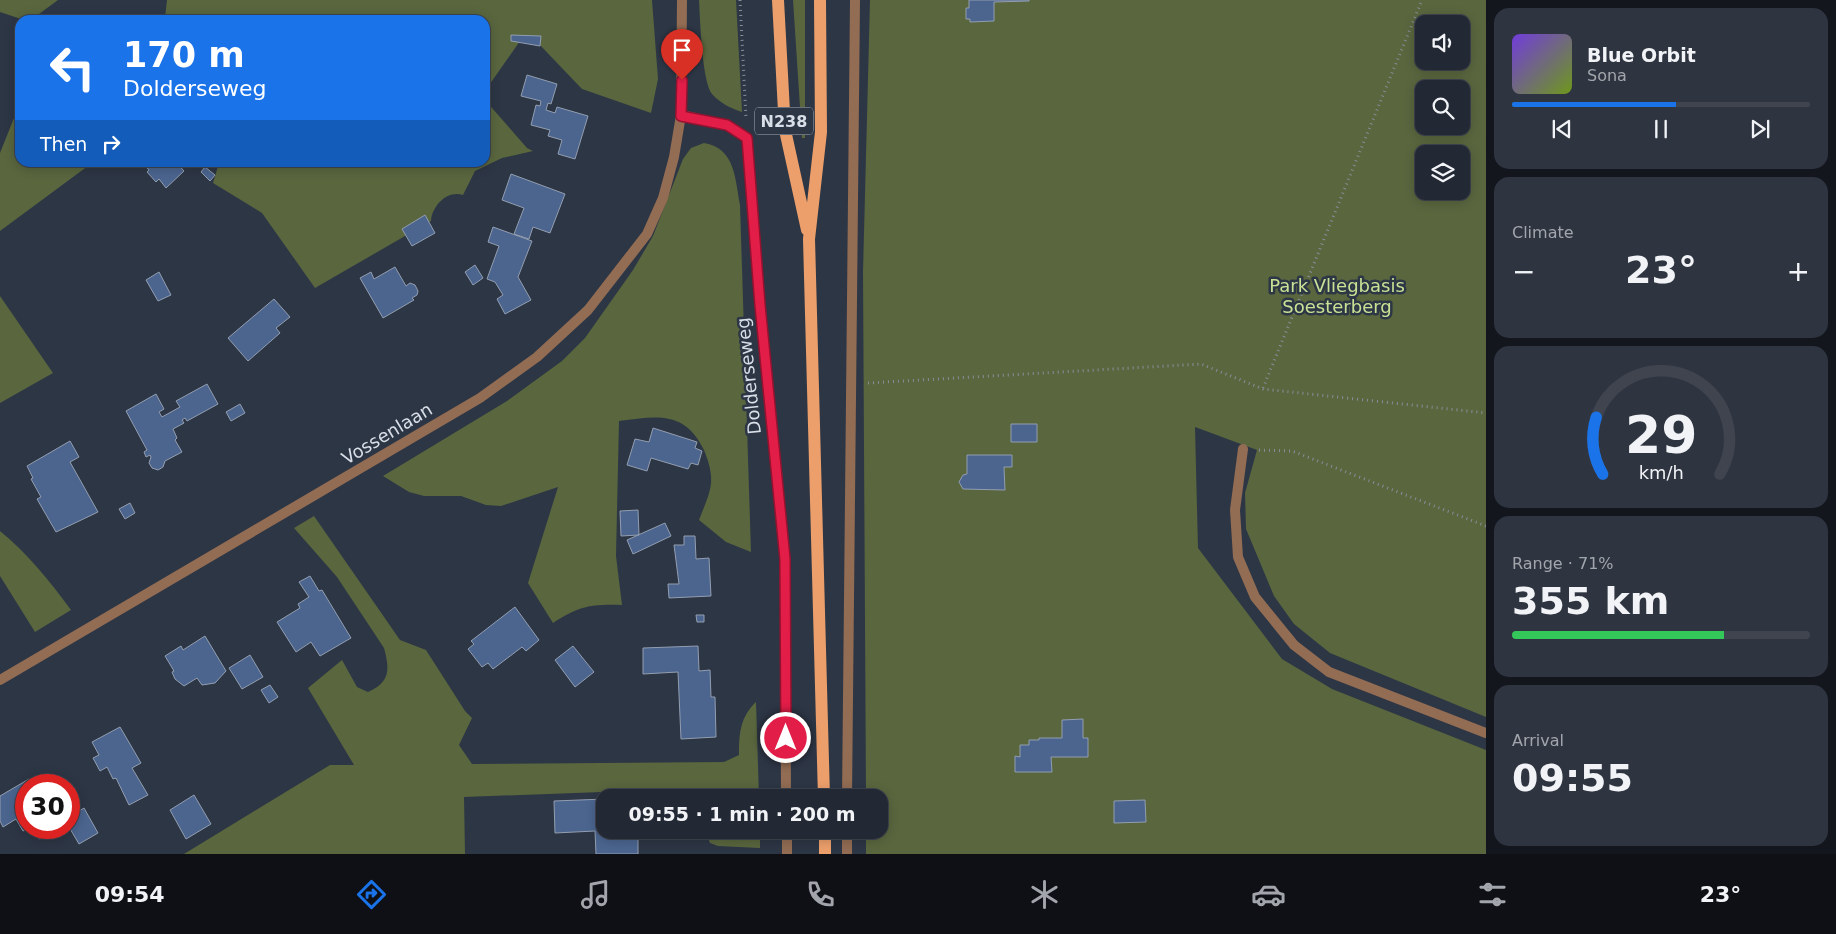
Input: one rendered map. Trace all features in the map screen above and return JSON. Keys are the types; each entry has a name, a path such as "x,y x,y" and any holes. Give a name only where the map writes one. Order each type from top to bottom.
{"main road":[{"name":"N238","path":"778,0 785,130 809,240"},
{"name":"N238","path":"820,0 821,132 809,240 824,789"},
{"path":"825,839 825,854"}],"street":[{"path":"682,0 681,116 727,125 747,138"},
{"path":"847,789 855,0"},
{"name":"Vossenlaan","path":"0,680 472,403 537,357 588,310 647,234 663,198 674,157 681,116"},
{"name":"Dolderseweg","path":"747,138 760,305 785,559 786,789"},
{"path":"1243,449 1235,510 1238,557 1255,597 1294,645 1329,672 1486,733"},
{"path":"786,839 787,854"},
{"path":"847,839 847,854"}],"path":[{"path":"740,0 747,138"},
{"path":"1263,388 1422,0"},
{"path":"852,384 1201,364 1263,388 1486,413"},
{"path":"1243,449 1292,450 1486,526"}],"green space":[{"path":"0,0 58,0 38,15 15,15 15,17 0,12"},
{"path":"167,0 652,0 658,79 651,113 582,89 538,43 520,41 490,84 490,15 165,15"},
{"path":"699,0 736,0 742,112 718,100 712,94 709,87 702,49"},
{"path":"793,0 805,0 805,138 802,138"},
{"name":"Park Vliegbasis Soesterberg","path":"870,0 1486,0 1486,717 1330,653 1294,624 1274,596 1246,529 1245,493 1257,450 1195,427 1198,548 1282,659 1332,689 1486,750 1486,854 866,854 866,839 888,839 888,789 866,789 863,272"},
{"path":"490,106 527,148 533,151 502,158 490,164"},
{"path":"15,116 15,167 87,167 0,231 0,153"},
{"path":"704,143 722,151 728,158 735,175 740,205 751,552 726,542 699,520 709,492 711,475 704,450 688,428 679,422 657,417 619,421 616,556 622,605 586,607 570,613 553,623 528,583 558,487 501,506 486,505 461,496 424,496 409,492 383,476 507,401 562,361 585,338 633,270 653,236 683,159 691,148"},
{"path":"218,167 483,167 475,171 463,195 451,195 441,200 434,210 431,221 315,288 262,213 213,183"},
{"path":"0,296 53,373 0,403"},
{"path":"314,516 400,640 426,650 465,711 472,718 459,745 472,764 724,762 739,755 739,740 742,726 747,714 756,702 759,789 596,789 596,792 464,797 465,854 184,854 330,765 354,765 308,688 342,660 357,687 368,692 381,684 386,674 387,663 384,648 337,577 294,528"},
{"path":"0,531 38,568 71,610 35,632 0,576"},
{"path":"708,839 760,839 760,848 718,846 710,843"}],"building":[{"path":"969,0 1029,1 994,2 994,21 970,22 970,19 966,19 966,8 969,8"},
{"path":"511,35 541,36 540,46 511,41"},
{"path":"527,75 557,84 551,104 548,103 546,110 555,113 557,107 588,116 575,159 558,154 562,140 548,136 550,130 531,125 536,105 540,106 541,101 521,96"},
{"path":"146,167 180,167 184,171 166,188 159,179 156,182 147,172 149,170"},
{"path":"205,167 215,175 210,181 201,172"},
{"path":"511,174 565,194 550,233 533,227 529,239 514,234 524,208 502,200"},
{"path":"425,215 435,233 412,246 402,229"},
{"path":"493,227 532,241 518,277 531,300 505,314 497,299 503,295 495,282 487,279 499,246 488,242"},
{"path":"475,265 483,278 473,285 465,272"},
{"path":"395,267 406,286 410,283 415,285 418,291 417,295 412,298 414,300 383,318 360,278 371,272 374,279"},
{"path":"159,272 171,295 158,301 146,280"},
{"path":"274,299 290,317 276,328 280,333 248,361 228,338"},
{"path":"207,384 218,404 187,421 185,418 182,420 184,423 173,429 177,438 175,440 182,452 165,461 163,467 158,470 152,468 149,463 151,457 150,455 146,457 144,452 147,450 126,411 156,394 164,409 159,412 162,417 180,407 176,401"},
{"path":"240,404 245,413 231,421 226,412"},
{"path":"1011,424 1037,424 1037,442 1011,442"},
{"path":"653,428 697,442 695,448 702,451 698,465 691,463 688,469 651,458 647,471 627,465 635,439 649,442"},
{"path":"70,441 79,457 70,462 98,512 56,532 37,499 41,497 31,479 33,478 27,466"},
{"path":"967,455 1012,455 1012,467 1004,467 1005,490 963,489 959,482 963,475 967,474"},
{"path":"130,503 135,513 125,519 119,509"},
{"path":"638,510 639,535 621,536 620,511"},
{"path":"665,523 671,536 633,554 627,540"},
{"path":"684,536 695,536 696,559 709,558 711,596 669,598 668,584 679,584 674,545 684,545"},
{"path":"310,576 319,591 322,590 351,638 320,656 311,642 296,652 277,622 300,608 298,604 309,597 299,582"},
{"path":"515,607 539,640 526,651 522,647 493,669 488,663 482,667 468,649 474,644 471,641"},
{"path":"696,615 704,615 704,622 697,622"},
{"path":"205,636 226,671 215,683 202,685 197,678 184,686 175,679 172,672 174,671 165,656 181,646 183,650"},
{"path":"573,646 594,672 575,687 555,660"},
{"path":"698,646 699,671 710,670 711,697 715,697 716,737 681,739 678,672 643,674 643,648"},
{"path":"250,655 263,677 242,689 229,668"},
{"path":"270,685 278,697 269,703 261,690"},
{"path":"1083,719 1083,738 1088,738 1088,757 1051,757 1052,772 1015,772 1015,756 1020,757 1020,745 1029,745 1029,740 1039,740 1039,738 1062,738 1062,720"},
{"path":"120,727 141,763 132,768 148,795 129,805 116,778 113,779 107,767 100,771 93,758 99,755 92,742"},
{"path":"15,787 15,820 3,827 0,821 0,796"},
{"path":"194,795 211,824 186,839 170,810"},
{"path":"596,799 596,839 638,839 638,854 596,854 595,831 555,833 554,801"},
{"path":"1145,800 1146,822 1114,823 1114,801"},
{"path":"84,808 98,833 79,844 76,839 80,839 80,810"}],"route":[{"path":"682,80 681,116 727,125 747,138 760,305 785,559 786,738"}]}
